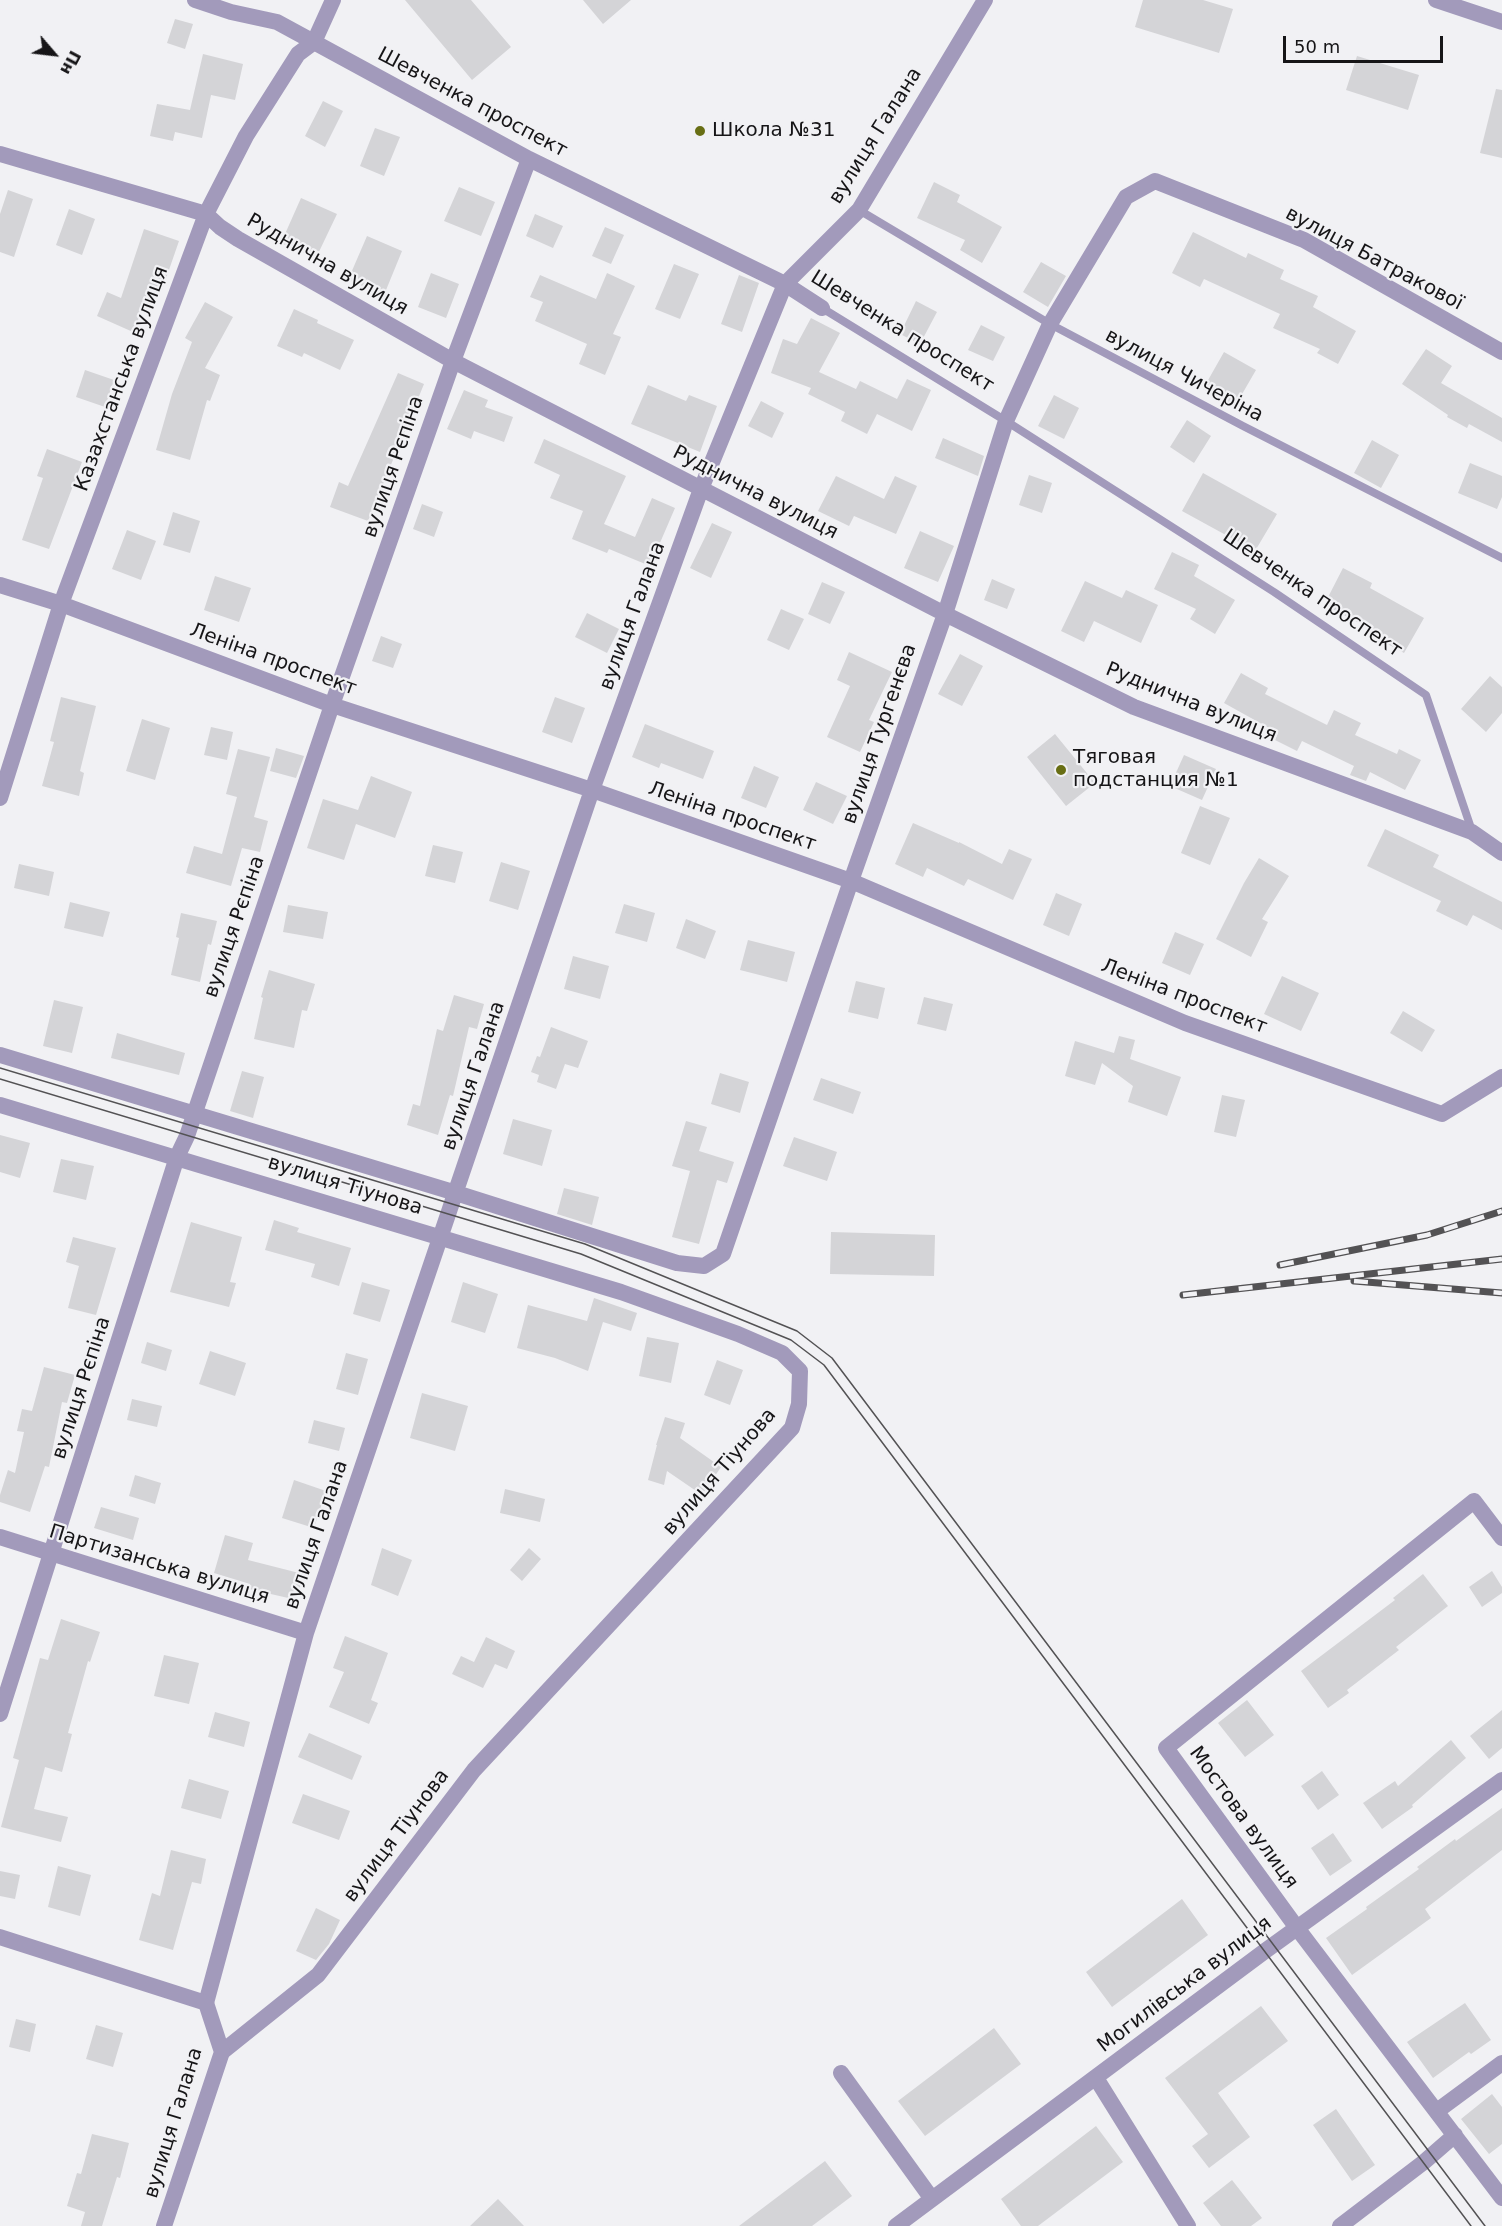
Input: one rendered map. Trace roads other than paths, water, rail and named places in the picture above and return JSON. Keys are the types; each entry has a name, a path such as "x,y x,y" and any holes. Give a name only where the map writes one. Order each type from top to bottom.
{"street":[{"name":"Шевченка проспект","path":"195,0 231,12 277,22 529,159 785,284 822,308"},
{"name":"Казахстанська вулиця","path":"0,798 61,604 206,214 252,127 298,54 314,42 333,0"},
{"name":"вулиця Галана","path":"165,2226 222,2052 206,2003 306,1633 592,790 701,489 785,284 859,210 985,0"},
{"path":"1436,0 1502,22"},
{"name":"Руднична вулиця","path":"0,154 206,214 238,239 453,361 945,614 1134,707 1472,832 1502,852"},
{"name":"вулиця Рєпіна","path":"0,1714 177,1157 194,1115 332,705 453,361 529,159"},
{"name":"вулиця Батракової","path":"1126,197 1155,181 1293,236 1502,352"},
{"name":"вулиця Тургенєва","path":"677,1263 704,1266 723,1254 945,614 1006,421 1050,324 1126,197"},
{"name":"Леніна проспект","path":"0,585 61,604 332,705 592,790 851,881 1185,1023 1442,1114 1502,1077"},
{"name":"вулиця Тіунова","path":"0,1054 677,1263"},
{"name":"вулиця Тіунова","path":"0,1105 621,1292 738,1334 782,1353 800,1371 799,1404 792,1428 474,1770 318,1975 222,2052"},
{"name":"Мостова вулиця","path":"1502,1538 1474,1501 1166,1748 1297,1928 1502,2198"},
{"name":"Партизанська вулиця","path":"0,1538 306,1633"},
{"name":"Могилівська вулиця","path":"896,2226 1297,1928 1502,1780"},
{"path":"0,1937 206,2003"},
{"path":"1437,2111 1502,2063"},
{"path":"841,2073 932,2199"},
{"path":"1096,2078 1188,2226"},
{"path":"1340,2226 1424,2162 1455,2135"}],"lane":[{"name":"вулиця Чичеріна","path":"859,210 1050,324 1243,426 1502,558"},
{"name":"Шевченка проспект","path":"822,308 1006,421 1274,592 1426,695 1472,832"}],"tram line":[{"path":"0,1068 585,1244 797,1331 832,1358 1485,2226"},
{"path":"0,1079 581,1254 791,1340 824,1365 1471,2226"}],"railway":[{"path":"1280,1265 1427,1235 1502,1211"},
{"path":"1183,1295 1502,1259"},
{"path":"1354,1281 1502,1293"}],"place":[{"name":"Школа №31","path":"700,131"},
{"name":"Тяговая подстанция №1","path":"1061,770"}]}
